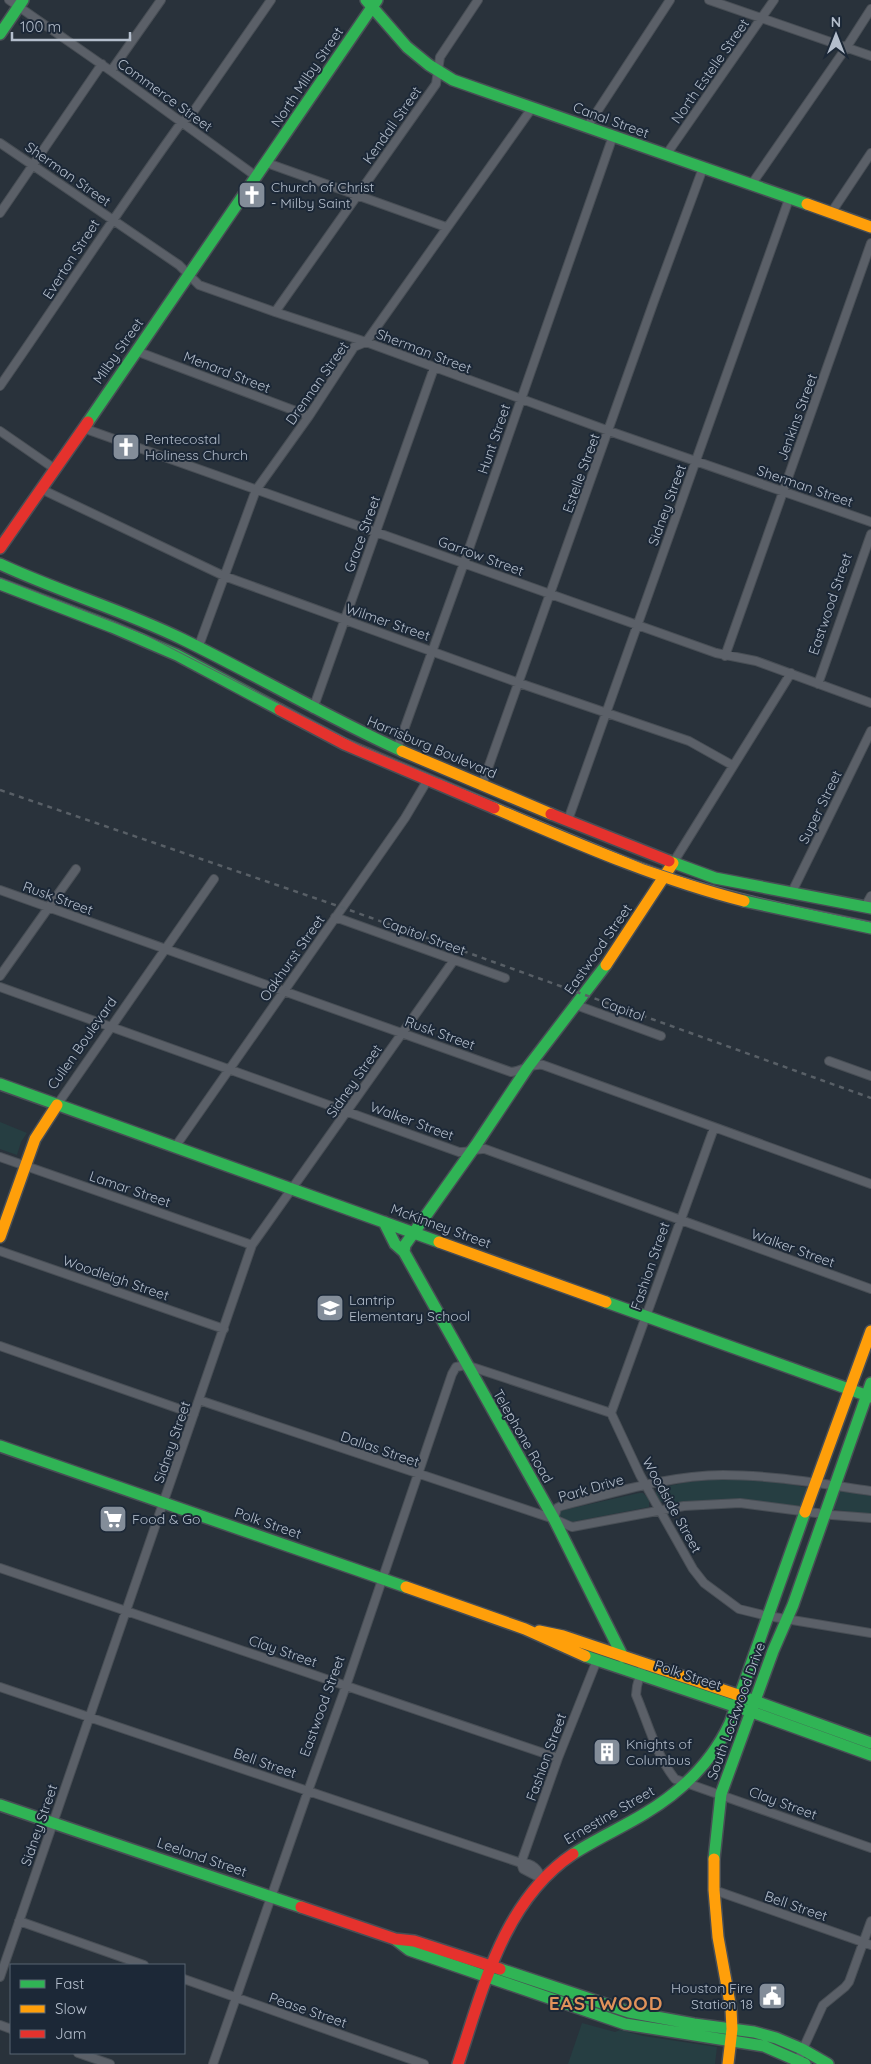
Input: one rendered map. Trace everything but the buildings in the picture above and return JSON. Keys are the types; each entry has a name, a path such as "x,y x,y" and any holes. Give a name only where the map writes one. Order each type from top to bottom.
{"main road":[{"path":"0,34 17,2"},
{"name":"Canal Street","path":"372,2 394,33 437,71 453,80 871,227"},
{"name":"North Milby Street","path":"262,170 372,2"},
{"name":"Milby Street","path":"0,548 262,170"},
{"name":"Harrisburg Boulevard","path":"0,564 32,579 117,610 198,648 350,728 436,767 673,863 715,878 868,908"},
{"path":"0,584 112,627 177,655 344,744 428,781 664,878 748,902 871,928"},
{"name":"Eastwood Street","path":"414,1232 528,1067 606,966 673,863"},
{"name":"McKinney Street","path":"0,1084 869,1396"},
{"name":"Cullen Boulevard","path":"0,1237 35,1139 57,1105"},
{"name":"Telephone Road","path":"384,1222 395,1244 404,1252 554,1519 622,1657"},
{"path":"404,1252 405,1245 414,1232"},
{"name":"South Lockwood Drive","path":"737,1701 871,1331"},
{"name":"South Lockwood Drive","path":"728,2064 732,2035 728,1988 718,1937 714,1890 714,1855 721,1794 786,1618 793,1605 826,1514 834,1486 869,1396 871,1383"},
{"name":"Polk Street","path":"0,1446 525,1629 554,1634 599,1654 641,1669 871,1743"},
{"path":"599,1654 606,1637 606,1625"},
{"name":"Polk Street","path":"599,1654 622,1657 641,1669"},
{"name":"Ernestine Street","path":"458,2064 493,1966 513,1921 542,1879 568,1856 591,1841 660,1804 686,1783 716,1749 732,1717 737,1701"},
{"name":"Polk Street","path":"753,1706 871,1755"},
{"name":"Leeland Street","path":"0,1805 394,1939 414,1941 629,2012 732,2035"},
{"name":"Leeland Street","path":"394,1939 409,1950 625,2024 656,2030 732,2035"},
{"path":"605,2017 609,2005"},
{"path":"732,2035 772,2049 828,2064"}],"street":[{"path":"111,71 161,0"},
{"name":"Everton Street","path":"0,386 79,272 112,220 181,124 191,115 271,0"},
{"name":"Kendall Street","path":"275,312 436,84 440,57 478,0"},
{"path":"587,127 670,0"},
{"path":"709,0 871,56"},
{"name":"North Estelle Street","path":"666,155 774,0"},
{"name":"Commerce Street","path":"17,2 181,124 262,170 358,196 446,227"},
{"path":"751,185 871,9"},
{"path":"0,212 102,64"},
{"name":"Drennan Street","path":"198,648 256,490 309,416 354,347 366,342 532,108"},
{"name":"Hunt Street","path":"397,749 613,136"},
{"name":"Sherman Street","path":"0,142 179,265 199,285 366,342 521,400 871,522"},
{"path":"831,213 871,153"},
{"name":"Estelle Street","path":"482,785 703,168"},
{"name":"Sidney Street","path":"568,820 789,199"},
{"name":"Jenkins Street","path":"725,656 871,243"},
{"name":"Menard Street","path":"136,351 309,416"},
{"name":"Grace Street","path":"313,709 434,368"},
{"name":"Garrow Street","path":"83,428 638,626 725,656 756,661 871,703"},
{"path":"0,431 55,469"},
{"name":"Wilmer Street","path":"41,488 224,576 688,742 732,765"},
{"name":"Eastwood Street","path":"818,684 871,534"},
{"name":"Eastwood Street","path":"673,863 732,765 792,673"},
{"name":"Super Street","path":"791,894 871,731"},
{"name":"Oakhurst Street","path":"175,1147 405,818 428,781"},
{"path":"0,976 76,869"},
{"name":"Cullen Boulevard","path":"57,1105 214,879"},
{"name":"Rusk Street","path":"0,890 511,1072 519,1072 538,1064 544,1065 871,1184"},
{"path":"868,908 871,896"},
{"name":"Capitol Street","path":"335,917 505,978"},
{"name":"Sidney Street","path":"0,1977 252,1245 454,960"},
{"name":"Walker Street","path":"0,987 459,1152 466,1153 477,1148 485,1149 871,1290"},
{"name":"Capitol","path":"576,1005 661,1036"},
{"path":"829,1061 871,1076"},
{"name":"Fashion Street","path":"610,1413 714,1128"},
{"name":"Lamar Street","path":"0,1157 252,1245"},
{"name":"Woodleigh Street","path":"0,1251 224,1330"},
{"path":"0,1346 194,1414"},
{"path":"466,1365 610,1413"},
{"name":"Eastwood Street","path":"214,2064 346,1686 381,1578 452,1374 456,1368 466,1365"},
{"name":"Dallas Street","path":"199,1400 554,1519"},
{"name":"Woodside Street","path":"610,1413 659,1510 685,1556 704,1583 739,1609 768,1616 871,1633"},
{"name":"Park Drive","path":"871,1491 777,1477 722,1475 646,1485 562,1506 557,1508 554,1519 572,1527 659,1510 710,1504 740,1503 871,1518"},
{"name":"Clay Street","path":"0,1568 558,1758"},
{"name":"Fashion Street","path":"521,1863 558,1758 599,1654"},
{"path":"641,1669 636,1695 666,1768 675,1779 686,1783"},
{"name":"Bell Street","path":"0,1687 521,1863 523,1869 542,1879"},
{"name":"Clay Street","path":"686,1783 871,1848"},
{"name":"Bell Street","path":"714,1890 867,1944"},
{"path":"19,1921 141,1964"},
{"path":"802,2058 823,2004 849,1982 867,1944 871,1921"},
{"name":"Pease Street","path":"185,1979 424,2064"},
{"path":"81,2054 110,2064"}],"green space":[{"path":"0,1122 27,1133 21,1142 17,1155 0,1149"},
{"path":"731,1478 770,1480 809,1488 802,1506 734,1501 667,1504 660,1501 656,1494 656,1490 659,1488 688,1482"},
{"path":"838,1492 871,1496 871,1515 832,1509"},
{"path":"643,1493 649,1499 649,1507 566,1523 556,1515 560,1511"},
{"path":"582,2023 615,2032 620,2030 643,2036 717,2047 715,2064 568,2064"}],"tram line":[{"path":"0,578 144,634 359,745 644,864 728,890 871,922"}],"railway":[{"path":"0,790 341,907 871,1098"}],"traffic: fast":[{"path":"0,34 23,0"},
{"path":"366,0 407,47 429,65 453,80 807,204"},
{"path":"88,422 377,0"},
{"path":"0,564 160,629 402,751"},
{"path":"0,584 112,627 177,655 280,710"},
{"path":"669,861 715,878 871,908"},
{"path":"744,901 871,928"},
{"path":"404,1252 405,1245 476,1145 528,1067 606,965"},
{"path":"0,1084 439,1242"},
{"path":"384,1222 395,1244 404,1252 554,1519 623,1657"},
{"path":"606,1302 871,1397"},
{"path":"714,1859 721,1794 773,1651 793,1605 871,1383"},
{"path":"0,1446 406,1587"},
{"path":"573,1854 644,1814 671,1796 694,1775 714,1751 730,1723 805,1512"},
{"path":"585,1656 752,1712 871,1755"},
{"path":"738,1695 871,1743"},
{"path":"0,1805 301,1907"},
{"path":"396,1940 409,1950 625,2024 764,2046 805,2064"},
{"path":"500,1969 629,2012 694,2024 754,2032 776,2038 802,2049 828,2064"}],"traffic: slow":[{"path":"807,204 871,227"},
{"path":"402,751 551,814"},
{"path":"494,808 648,871 744,901"},
{"path":"606,965 673,863"},
{"path":"0,1237 35,1139 57,1105"},
{"path":"439,1242 606,1302"},
{"path":"805,1512 871,1331"},
{"path":"406,1587 525,1629 585,1656"},
{"path":"539,1631 563,1636 738,1695"},
{"path":"714,1859 714,1890 718,1937 731,2009 732,2029 728,2064"}],"traffic: jam":[{"path":"0,548 88,422"},
{"path":"280,710 344,744 494,808"},
{"path":"551,814 669,861"},
{"path":"458,2064 487,1977 512,1921 529,1896 549,1873 573,1854"},
{"path":"301,1907 395,1939 414,1941 500,1969"}],"place":[{"name":"Church of Christ - Milby Saint","path":"252,195"},
{"name":"Pentecostal Holiness Church","path":"126,447"},
{"name":"Lantrip Elementary School","path":"330,1308"},
{"name":"Food & Go","path":"113,1519"},
{"name":"Knights of Columbus","path":"607,1752"},
{"name":"Houston Fire Station 18","path":"772,1996"}],"district":[{"name":"EASTWOOD","path":"606,2003"}]}
